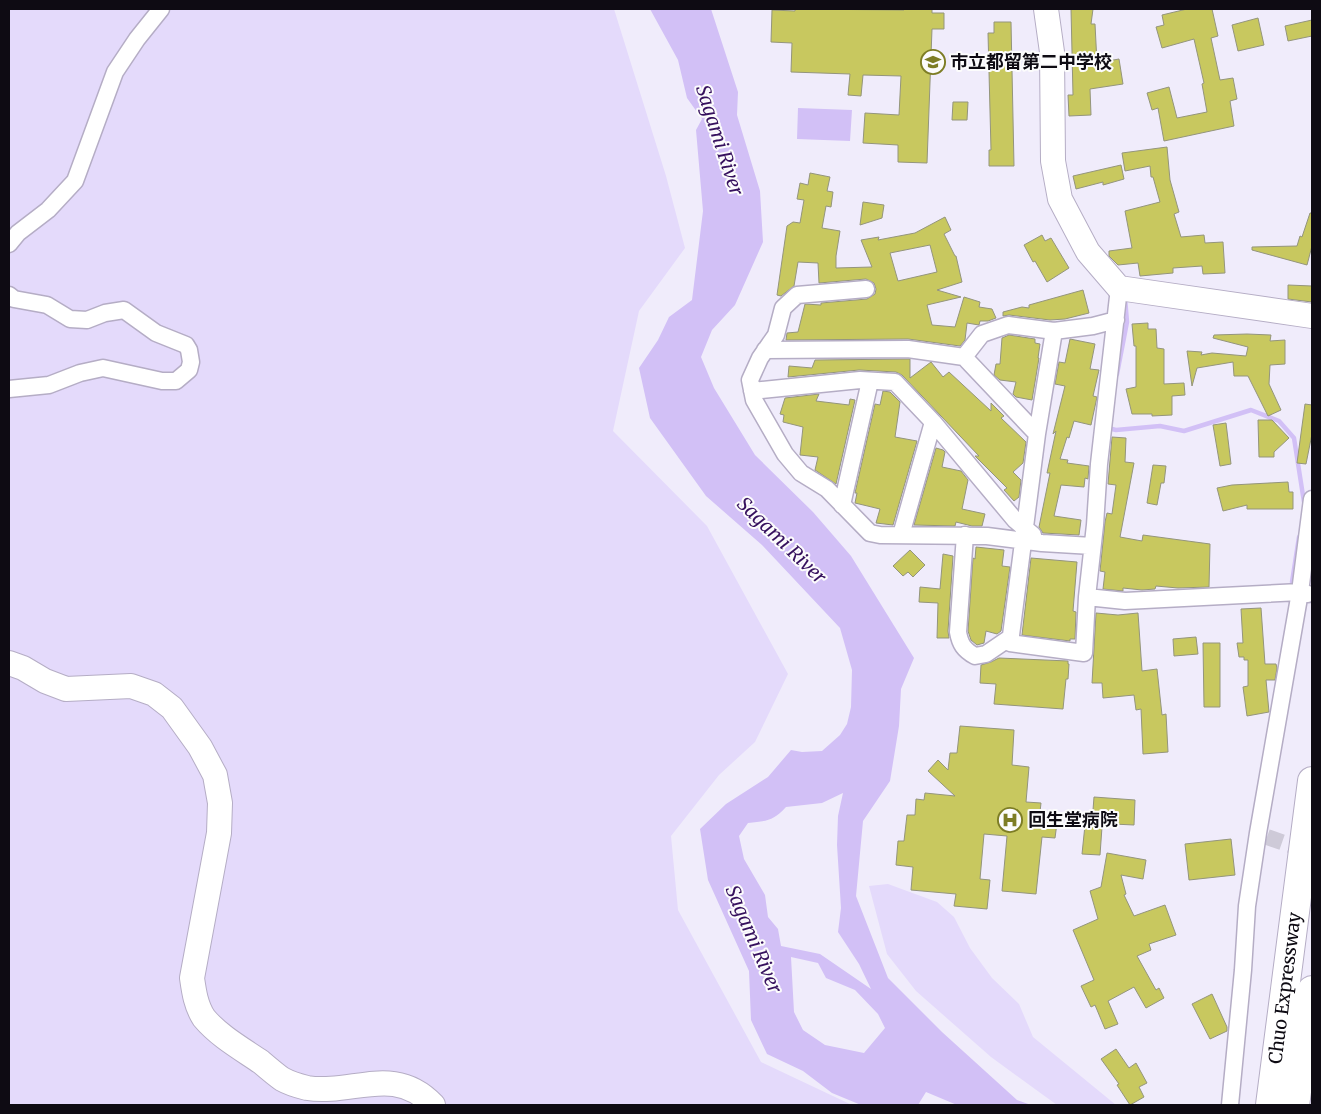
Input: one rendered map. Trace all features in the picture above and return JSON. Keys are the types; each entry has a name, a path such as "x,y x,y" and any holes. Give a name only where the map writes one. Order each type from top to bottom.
{"highway":[{"name":"Chuo Expressway","path":"1270,1105 1312,781"},
{"name":"Chuo Expressway","path":"1295,1105 1312,990"}],"street":[{"path":"9,244 18,233 48,210 75,181 115,72 137,38 161,9"},
{"path":"1046,9 1052,52 1053,161 1060,199 1088,252 1119,288 1312,316"},
{"path":"1054,331 1037,434 1010,643 1084,653 1099,464 1119,288"},
{"path":"866,289 797,295 783,308 776,335 750,380 754,400 785,454 801,473 827,490 870,532 880,535 1025,535 1042,543 1092,546"},
{"path":"9,295 14,299 47,305 70,318 87,320 105,313 124,310 156,333 186,345 191,362 189,370 176,380 162,381 103,368 80,373 49,385 9,389"},
{"path":"964,357 982,334 1008,325 1054,331 1094,326 1116,320"},
{"path":"766,350 908,349 964,357 1037,434"},
{"path":"752,391 860,380 895,382 933,422 1015,520 1025,535"},
{"path":"842,505 870,381"},
{"path":"901,535 933,422"},
{"path":"1230,1105 1247,906 1262,835 1304,593 1312,500"},
{"path":"965,535 959,640 965,651 975,656 986,654 1011,637"},
{"path":"1087,597 1126,600 1304,593"},
{"path":"9,648 16,666 45,681 66,689 131,686 154,694 172,708 200,747 215,775 220,802 219,834 192,978 194,998 204,1018 223,1035 283,1079 306,1088 330,1089 376,1082 404,1086 425,1097 433,1105"}],"shaded area":[{"path":"9,9 614,9 666,176 685,248 639,311 613,431 707,526 788,674 755,742 719,775 671,836 678,910 761,1062 852,1105 9,1105"},
{"path":"888,884 937,902 954,917 970,948 992,978 1019,1004 1033,1037 1116,1105 1057,1105 991,1057 916,991 887,954 869,886"}],"water":[{"name":"Sagami River","path":"650,9 711,9 738,92 737,115 760,191 763,242 735,305 712,330 701,357 714,388 755,455 813,512 851,556 914,658 901,689 899,726 890,781 863,821 856,896 888,978 942,1032 1017,1100 1031,1105 957,1105 926,1092 918,1105 861,1105 832,1093 803,1071 767,1054 751,1020 749,971 708,880 700,829 726,804 768,777 791,750 802,752 822,751 840,735 847,724 851,707 852,670 840,628 762,545 706,496 650,418 639,368 658,340 669,317 692,300 703,211 696,130 702,119 687,98 678,60","holes":["843,793 838,816 837,845 841,908 838,932 859,964 871,989 820,954 781,946 778,929 768,917 765,895 744,859 739,836 748,823 769,820 786,807 822,803","791,957 818,963 826,978 855,990 878,1014 885,1028 864,1053 825,1045 803,1030 794,1012"]},
{"path":"798,108 852,110 850,141 797,139"}],"building":[{"path":"795,9 932,9 932,13 944,13 944,29 932,29 927,163 898,162 898,145 863,143 865,113 899,115 901,76 863,75 861,96 848,95 850,74 791,72 792,43 771,42 772,10 795,11"},
{"path":"1071,9 1093,9 1091,24 1095,24 1097,63 1119,59 1123,84 1090,89 1091,115 1069,116 1068,95 1073,95"},
{"path":"1187,9 1212,9 1218,36 1211,38 1220,80 1233,78 1237,99 1230,101 1234,126 1164,141 1158,108 1152,110 1147,93 1169,87 1177,118 1207,112 1202,84 1204,83 1194,39 1162,48 1156,27 1164,25 1162,15"},
{"path":"1258,18 1264,45 1238,51 1232,25"},
{"path":"1312,20 1312,36 1288,41 1285,26"},
{"path":"994,22 1011,22 1014,166 989,166 989,150 991,150 988,33 994,33"},
{"path":"953,102 968,102 967,120 952,120"},
{"path":"1167,147 1170,180 1179,212 1174,214 1181,237 1204,235 1205,243 1223,242 1225,273 1203,274 1202,266 1173,268 1173,273 1140,276 1138,263 1118,265 1109,256 1109,251 1132,248 1125,211 1160,202 1153,177 1151,177 1150,166 1125,171 1122,153"},
{"path":"1121,165 1124,179 1103,185 1103,182 1076,189 1073,176"},
{"path":"810,173 830,177 827,191 833,192 831,207 826,206 822,228 840,231 836,268 872,267 861,240 879,237 878,240 915,233 945,217 951,230 944,234 956,256 962,282 937,290 961,297 927,305 932,325 955,327 964,297 980,302 979,307 992,309 996,318 980,321 979,325 967,323 965,340 960,346 908,339 786,340 787,333 798,332 805,304 821,305 821,303 867,299 875,294 876,289 874,283 866,279 819,283 818,263 798,262 794,286 781,296 777,295 787,226 793,222 800,223 804,200 797,199 800,183 808,185","holes":["930,245 937,272 898,281 890,253"]},
{"path":"863,202 884,205 882,218 860,225"},
{"path":"1310,213 1312,213 1312,246 1307,265 1252,250 1252,247 1297,246"},
{"path":"1042,235 1045,241 1051,238 1069,268 1047,282 1024,245"},
{"path":"1288,285 1312,286 1312,302 1288,299"},
{"path":"1083,290 1089,313 1065,319 1050,320 1009,315 1003,316 1003,312 1022,307 1029,308 1029,305"},
{"path":"1148,323 1148,329 1156,329 1157,348 1164,349 1164,384 1184,383 1185,395 1172,396 1172,415 1132,414 1126,389 1136,387 1136,346 1134,346 1132,324"},
{"path":"1009,335 1035,339 1035,343 1040,344 1032,400 1016,397 1013,394 1016,382 1000,380 994,375 996,364 1000,364 1002,338"},
{"path":"1214,335 1271,335 1270,341 1285,340 1285,364 1270,365 1269,384 1281,410 1268,416 1248,376 1234,376 1233,362 1197,368 1192,386 1187,351 1202,352 1201,355 1212,353 1246,356 1248,347 1213,338"},
{"path":"1070,339 1095,344 1090,369 1099,370 1093,396 1097,397 1091,425 1074,421 1060,459 1068,460 1067,463 1089,466 1088,479 1085,478 1084,487 1061,485 1054,516 1081,520 1079,535 1043,533 1039,527 1050,473 1047,473 1056,431 1053,434 1065,386 1055,384 1059,362 1065,363"},
{"path":"910,359 910,378 931,362 943,377 949,372 991,411 991,403 1004,416 1001,418 1026,442 1023,463 1013,472 1021,480 1019,497 1014,501 1004,490 1007,488 975,456 979,456 902,375 896,372 859,370 788,377 789,366 812,368 815,360"},
{"path":"883,391 890,392 900,402 895,437 917,441 893,525 876,523 880,509 855,503 857,493 855,493 875,404 880,405"},
{"path":"819,394 816,401 849,405 850,399 855,400 836,484 815,470 818,457 800,455 803,427 783,422 784,415 780,414 785,398"},
{"path":"1305,404 1312,405 1312,434 1306,464 1297,463"},
{"path":"1258,420 1272,420 1289,438 1274,452 1274,457 1259,457"},
{"path":"1226,423 1231,464 1220,466 1213,425"},
{"path":"1112,437 1126,438 1125,462 1134,463 1120,537 1142,541 1143,535 1210,544 1209,587 1178,588 1156,586 1155,589 1142,590 1123,588 1123,591 1103,589 1105,572 1100,571 1105,522 1107,513 1112,514 1116,485 1108,484"},
{"path":"936,448 945,452 942,467 961,471 968,480 962,509 985,514 982,526 972,526 956,522 955,526 914,525"},
{"path":"1153,465 1166,466 1164,483 1161,483 1157,505 1147,503"},
{"path":"1288,482 1289,492 1293,492 1293,509 1247,509 1247,505 1223,511 1217,488 1232,485"},
{"path":"976,547 1004,550 1002,566 1010,567 1001,631 997,634 986,631 984,643 977,645 971,640 968,631 973,558 975,559"},
{"path":"910,550 925,565 913,577 908,572 903,576 893,566"},
{"path":"943,554 953,556 949,638 937,638 938,603 919,602 920,587 940,589"},
{"path":"1031,558 1077,562 1073,611 1076,612 1075,639 1070,639 1070,641 1022,635"},
{"path":"1261,608 1265,664 1276,664 1277,668 1275,680 1266,680 1269,712 1247,716 1243,687 1248,686 1248,660 1244,660 1244,657 1239,657 1237,643 1243,643 1241,609"},
{"path":"1096,613 1118,615 1138,613 1142,671 1157,669 1162,715 1166,714 1168,752 1143,754 1141,709 1136,710 1134,695 1103,698 1102,683 1092,683"},
{"path":"1196,637 1198,654 1174,656 1173,639"},
{"path":"1203,643 1220,643 1220,707 1204,707"},
{"path":"999,658 1068,661 1068,679 1066,679 1063,709 994,704 996,684 980,683 981,665"},
{"path":"960,726 1014,730 1012,765 1029,767 1026,802 1041,803 1039,821 1057,823 1055,838 1042,837 1036,894 1002,891 1007,836 984,834 980,879 990,880 987,909 954,906 956,894 911,890 913,867 896,865 898,841 904,841 907,815 915,815 916,799 924,800 925,793 955,796 928,771 938,760 948,770 950,753 957,753"},
{"path":"1094,797 1135,800 1134,825 1092,823"},
{"path":"1085,825 1102,827 1100,855 1082,854"},
{"path":"1231,839 1235,875 1189,880 1185,844"},
{"path":"1107,853 1146,860 1143,879 1121,875 1126,894 1124,895 1134,916 1165,905 1176,935 1149,944 1151,950 1137,956 1156,990 1159,988 1164,998 1146,1008 1134,987 1108,1001 1118,1024 1105,1029 1095,1005 1091,1007 1081,986 1094,980 1073,930 1098,919 1090,891 1101,887"},
{"path":"1212,994 1227,1027 1227,1031 1210,1039 1192,1004"},
{"path":"1116,1049 1129,1068 1136,1063 1147,1083 1139,1087 1144,1097 1130,1105 1117,1085 1119,1084 1101,1059"}],"waterway":[{"path":"1117,374 1127,322 1125,298"},
{"path":"1108,428 1116,430 1160,426 1184,431 1251,410 1279,421 1294,438 1304,502"},
{"path":"1292,582 1299,537"}],"tunnel":[{"path":"1267,837 1310,852"}],"place":[{"name":"市立都留第二中学校","path":"933,62"},
{"name":"回生堂病院","path":"1010,820"}]}
